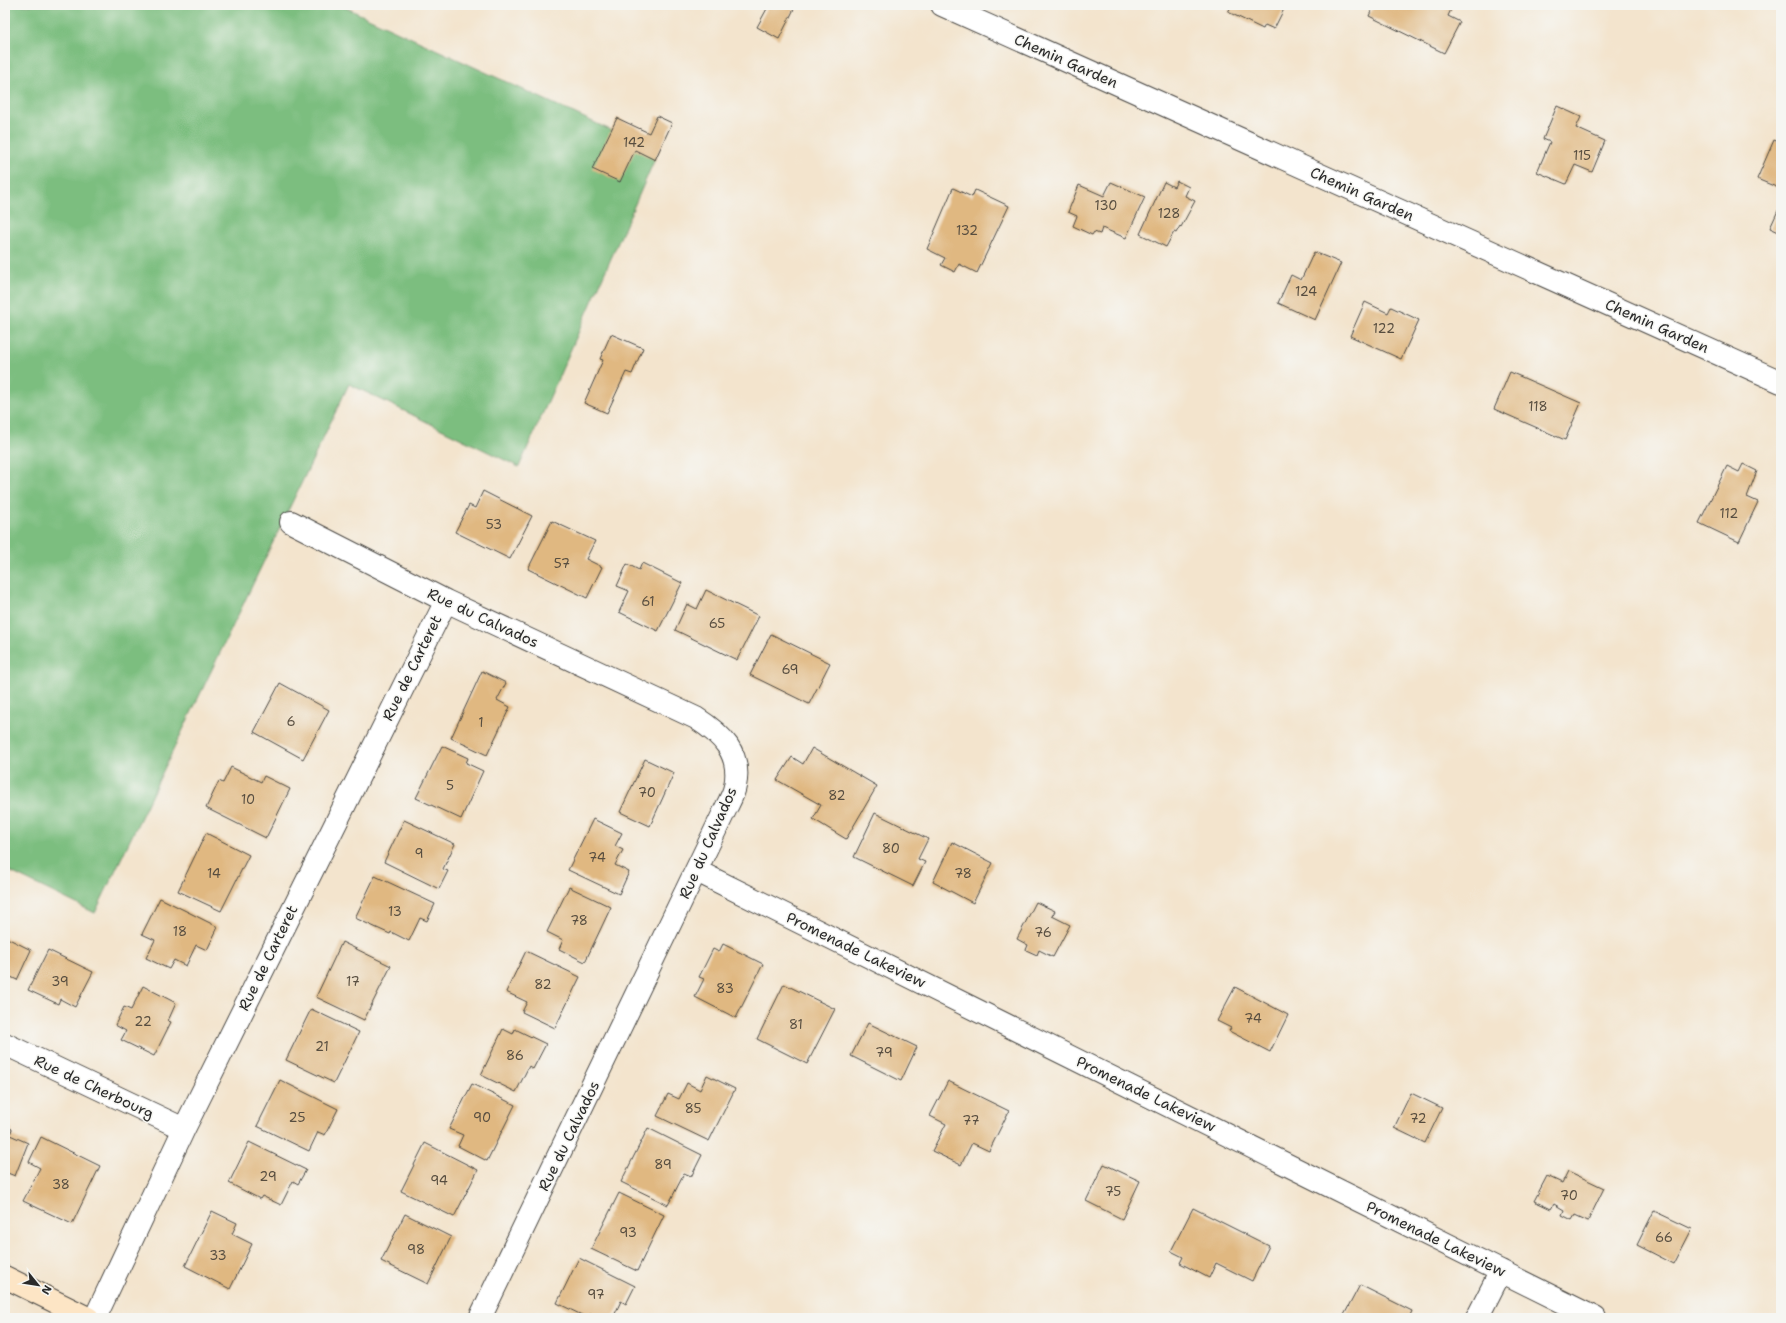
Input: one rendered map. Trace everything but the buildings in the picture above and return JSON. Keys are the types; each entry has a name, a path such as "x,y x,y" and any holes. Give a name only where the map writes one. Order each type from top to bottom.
{"street":[{"name":"Chemin Garden","path":"942,5 1781,382"},
{"name":"Rue du Calvados","path":"291,522 446,601 696,718 715,730 728,744 736,764 735,786 697,871 480,1318"},
{"name":"Rue de Carteret","path":"95,1318 184,1129 446,601"},
{"name":"Promenade Lakeview","path":"697,871 1595,1318"},
{"name":"Rue de Cherbourg","path":"5,1044 184,1129"},
{"path":"1477,1318 1501,1271"},
{"path":"5,1277 88,1318"}],"green space":[{"path":"5,5 340,5 658,152 519,467 349,384 95,913 5,869"}]}
